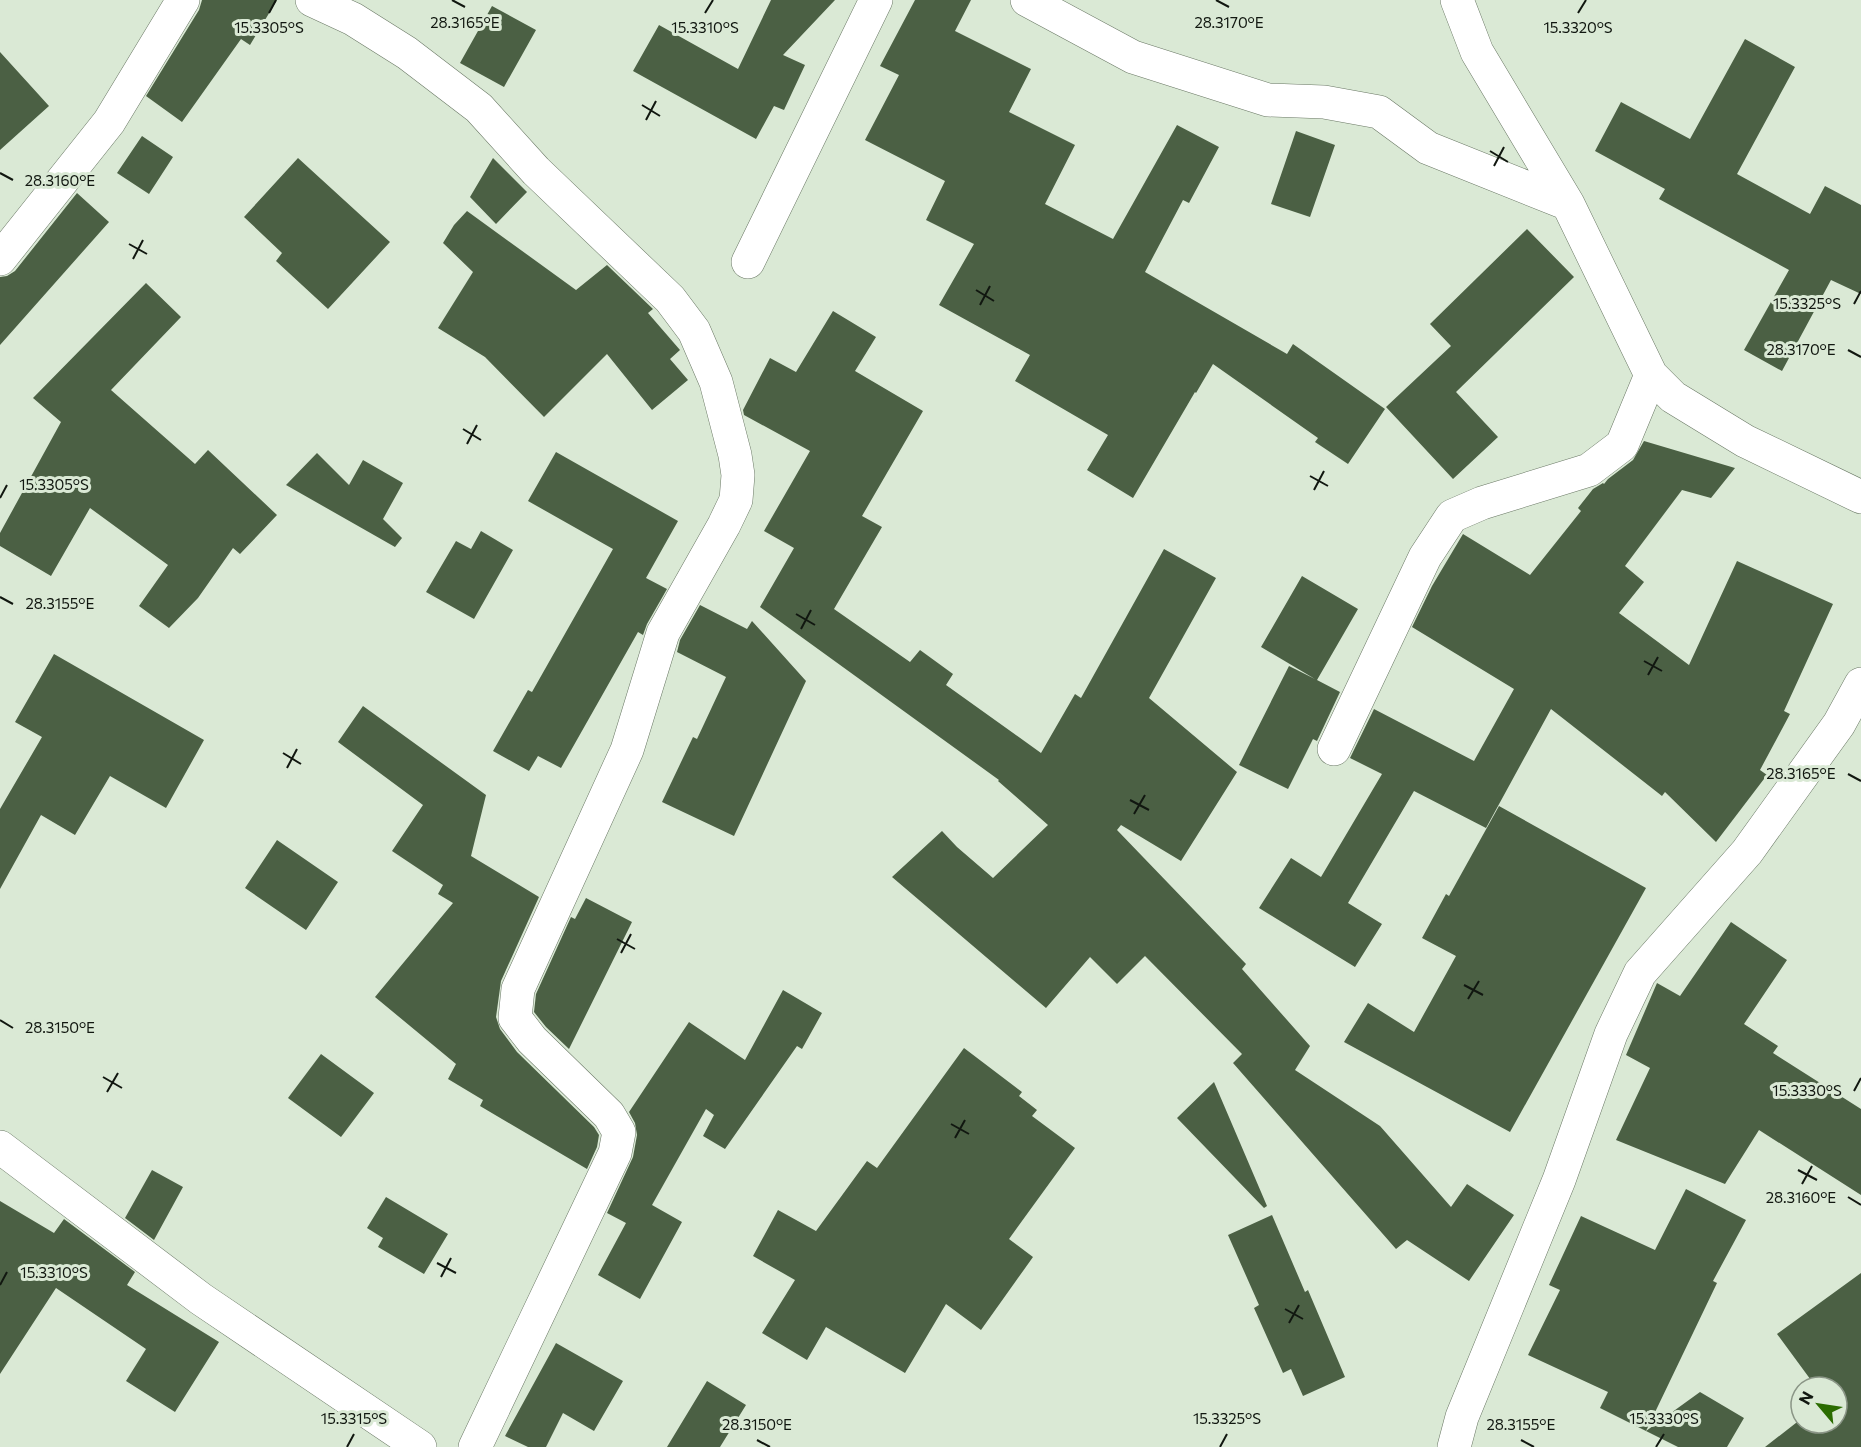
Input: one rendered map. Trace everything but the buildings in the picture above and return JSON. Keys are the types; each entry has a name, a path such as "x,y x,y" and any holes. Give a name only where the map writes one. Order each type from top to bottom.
{"street":[{"path":"0,259 109,122 183,0"},
{"path":"312,0 352,19 407,53 479,108 536,171 670,299 694,331 716,382 738,475 736,500 663,633 627,750 518,989 515,1018 532,1040 609,1115 619,1132 615,1153 475,1447"},
{"path":"748,262 876,0"},
{"path":"1027,0 1133,57 1268,100 1324,102 1379,112 1428,148 1568,204"},
{"path":"1457,0 1478,52 1568,204 1651,375 1673,397 1736,435 1861,497"},
{"path":"1334,749 1425,556 1452,516 1482,503 1589,470 1622,445 1651,375"},
{"path":"1454,1447 1462,1418 1559,1180 1611,1034 1640,974 1747,852 1839,724 1861,684"},
{"path":"0,1147 201,1299 420,1447"}]}
